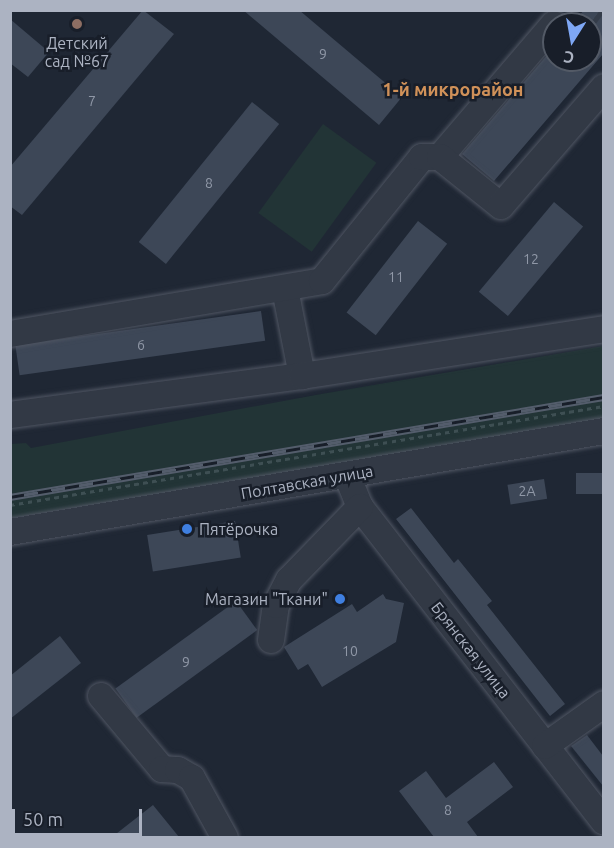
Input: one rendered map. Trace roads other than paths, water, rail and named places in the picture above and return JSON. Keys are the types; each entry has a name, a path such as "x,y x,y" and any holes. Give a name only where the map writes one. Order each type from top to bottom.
{"street":[{"path":"440,157 542,38"},
{"path":"10,334 322,282 422,157 440,157 501,206 603,87"},
{"path":"285,289 302,376"},
{"path":"10,415 302,376 603,329"},
{"name":"Полтавская улица","path":"10,532 603,431"},
{"name":"Брянская улица","path":"347,475 360,507 603,821"},
{"path":"271,640 276,605 289,580 360,507"},
{"path":"101,696 162,769 178,770 192,778 225,837"},
{"path":"545,746 603,704"}],"tunnel":[{"path":"600,10 604,13"}],"railway":[{"path":"10,497 604,397"}],"place":[{"name":"Детский сад №67","path":"77,24"},
{"name":"Пятёрочка","path":"187,529"},
{"name":"Магазин \"Ткани\"","path":"340,599"}],"district":[{"name":"1-й микрорайон","path":"453,89"}]}
